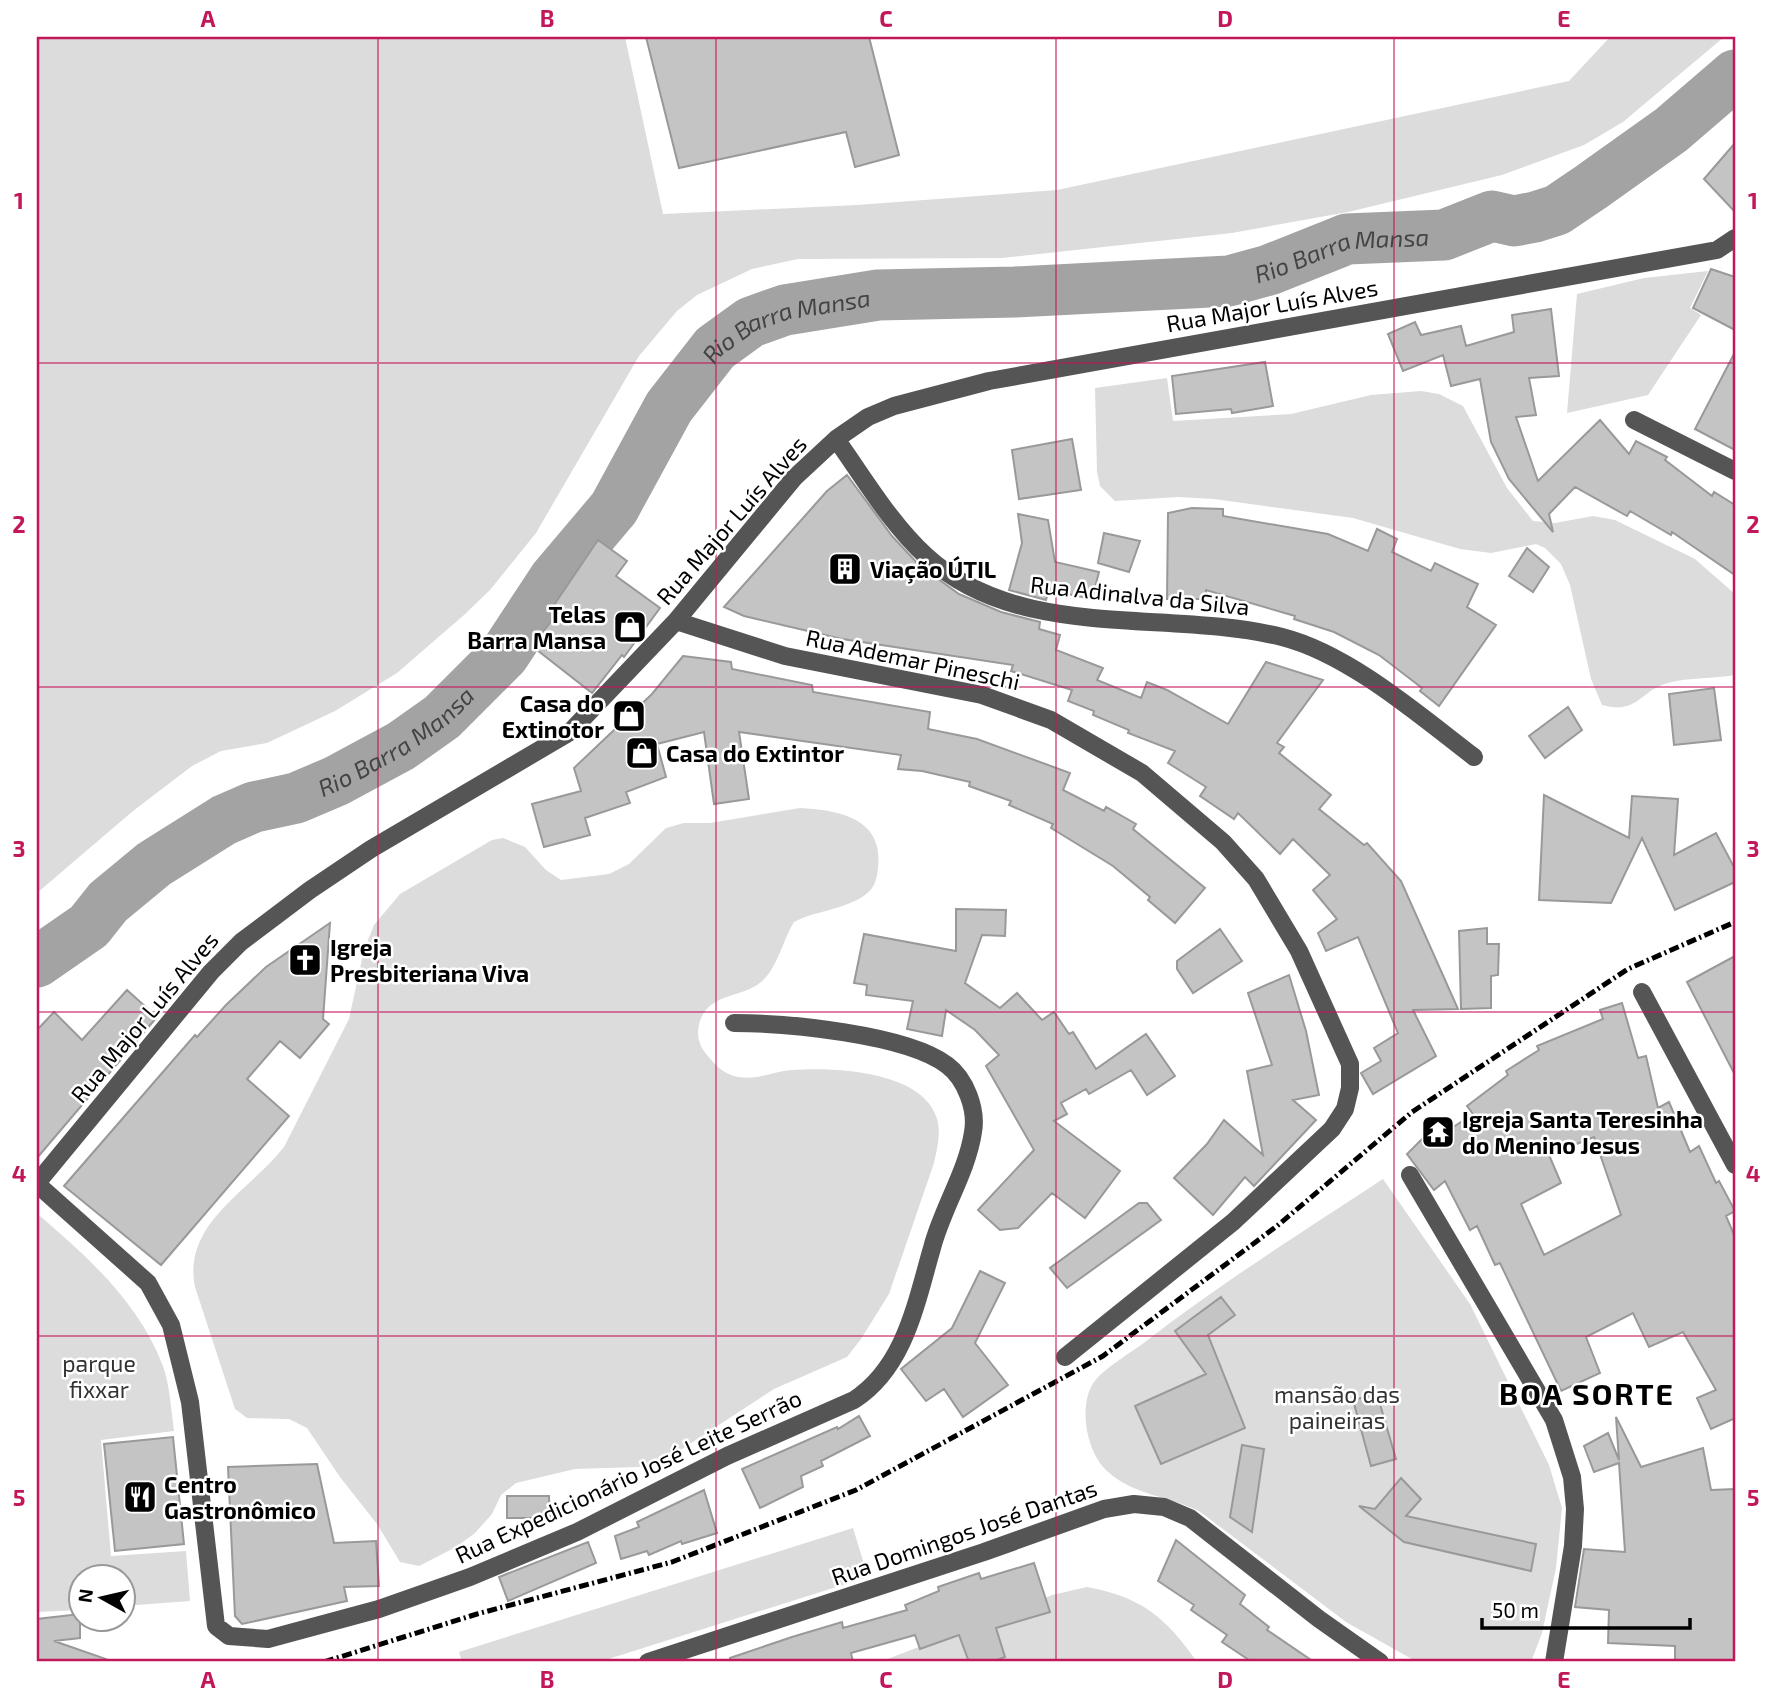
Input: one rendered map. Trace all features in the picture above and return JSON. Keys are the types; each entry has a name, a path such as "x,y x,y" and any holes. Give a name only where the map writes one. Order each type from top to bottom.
{"street":[{"name":"Rua Major Luís Alves","path":"37,1184 211,972 241,942 310,890 371,849 570,732 676,621 794,478 835,439 859,423 894,406 989,381 1717,250 1735,238"},
{"path":"1717,250 1735,259"},
{"path":"1634,420 1735,471"},
{"name":"Rua Adinalva da Silva","path":"835,439 911,541 942,569 976,590 1016,606 1040,610 1254,633 1301,643 1358,673 1474,757"},
{"name":"Rua Ademar Pineschi","path":"676,621 785,656 982,695 1018,706 1096,743 1142,773 1223,842 1256,879 1299,951 1350,1064 1350,1088 1345,1109 1332,1129 1233,1222 1065,1357"},
{"path":"1642,992 1735,1165"},
{"name":"Rua Expedicionário José Leite Serrão","path":"37,1184 148,1283 164,1308 177,1346 190,1402 216,1626 229,1636 268,1639 392,1605 470,1577 577,1532 727,1456 854,1400 870,1390 887,1370 906,1335 936,1234 970,1145 973,1116 965,1088 948,1065 908,1047 805,1028 734,1023"},
{"path":"1410,1175 1554,1420 1572,1478 1575,1509 1573,1546 1554,1662"},
{"name":"Rua Domingos José Dantas","path":"648,1662 959,1560 1104,1509 1134,1504 1164,1507 1190,1518 1319,1619 1380,1662"}],"green space":[{"path":"37,37 625,37 663,214 857,205 1057,190 1569,81 1610,37 1724,37 1623,122 1584,145 1502,175 1348,212 1232,233 1002,258 798,259 752,269 697,295 677,311 639,356 536,533 490,590 464,615 397,673 335,711 267,743 221,751 192,766 133,811 37,893"},
{"path":"1708,271 1690,308 1701,315 1648,395 1567,413 1577,294 1644,278"},
{"path":"1167,378 1173,421 1291,414 1371,395 1421,391 1439,394 1463,406 1507,488 1533,521 1555,523 1593,516 1615,520 1695,559 1735,594 1735,675 1676,681 1658,687 1631,705 1602,705 1591,679 1570,585 1561,564 1545,548 1536,544 1491,553 1460,549 1353,518 1214,499 1178,497 1115,501 1100,486 1097,472 1095,388"},
{"path":"800,808 843,815 866,827 874,837 878,850 875,883 857,900 794,922 776,962 761,982 718,1001 704,1012 698,1030 699,1039 712,1061 731,1075 747,1078 810,1069 852,1071 895,1081 913,1089 927,1101 938,1121 939,1133 934,1163 889,1294 847,1357 774,1389 673,1455 639,1467 575,1469 516,1483 501,1495 492,1514 475,1533 456,1547 419,1566 400,1562 377,1524 340,1477 307,1428 289,1419 247,1418 235,1409 195,1287 194,1264 199,1244 208,1226 284,1147 349,1019 364,950 374,925 400,894 492,840 503,838 525,847 546,870 561,880 609,874 629,864 666,828 684,823 710,823"},
{"name":"mansão das paineiras","path":"1383,1179 1470,1304 1549,1465 1562,1508 1556,1568 1542,1633 1531,1662 1417,1662 1346,1622 1199,1511 1139,1490 1117,1479 1100,1463 1089,1441 1086,1403 1094,1382 1104,1372 1232,1278"},
{"name":"parque fixxar","path":"40,1216 77,1248 111,1283 141,1322 163,1366 174,1431 101,1440 111,1556 186,1551 190,1601 136,1605 136,1562 66,1562 66,1611 37,1612 37,1219"},
{"path":"853,1528 868,1577 599,1662 462,1662 459,1652"},
{"path":"1087,1587 1123,1597 1151,1611 1186,1646 1197,1662 880,1662 1052,1595"}],"building":[{"path":"646,37 869,37 899,155 855,167 846,132 679,168"},
{"path":"1735,143 1735,212 1704,179"},
{"path":"1711,269 1735,277 1735,330 1693,308"},
{"path":"1551,309 1559,376 1529,378 1536,415 1516,417 1538,481 1600,420 1629,454 1636,441 1667,457 1665,460 1712,496 1714,492 1735,505 1735,575 1672,532 1671,535 1630,511 1627,516 1575,487 1549,514 1553,532 1509,479 1491,442 1480,379 1451,386 1443,355 1403,371 1388,334 1415,322 1421,335 1461,326 1466,346 1514,332 1512,315"},
{"path":"1735,352 1735,450 1695,429"},
{"path":"1265,362 1273,406 1232,413 1231,409 1176,414 1172,376"},
{"path":"1072,439 1081,490 1019,499 1012,450"},
{"path":"847,475 892,536 919,565 959,594 1001,612 1040,622 1039,629 1060,635 1056,650 1103,668 1097,680 1141,698 1147,682 1167,690 1228,724 1266,662 1323,680 1277,743 1284,747 1279,753 1331,795 1319,809 1364,845 1367,843 1401,881 1458,1009 1413,1010 1436,1056 1373,1094 1361,1073 1381,1061 1374,1048 1398,1033 1358,937 1326,951 1318,933 1337,919 1313,890 1330,875 1293,839 1280,854 1238,813 1234,819 1200,796 1206,787 1168,763 1175,751 1128,733 1129,730 1093,715 1094,711 1068,701 1072,690 1011,671 1013,665 842,639 744,616 724,607 827,491"},
{"path":"1192,508 1223,509 1223,516 1328,534 1368,551 1377,529 1397,539 1392,552 1431,571 1435,563 1478,584 1467,607 1496,625 1439,706 1420,691 1422,688 1379,655 1334,632 1294,619 1295,616 1206,590 1206,599 1167,599 1168,513"},
{"path":"1018,514 1048,520 1055,562 1099,572 1092,599 1049,590 1046,600 1009,590 1022,543"},
{"path":"1104,533 1140,541 1129,572 1098,563"},
{"path":"598,540 627,561 616,576 660,608 624,657 622,655 592,693 532,646 560,610 554,605"},
{"path":"1527,548 1549,567 1533,592 1509,576"},
{"path":"683,656 731,662 732,669 812,685 813,692 930,712 928,729 977,739 1070,773 1063,790 1104,811 1106,807 1136,824 1133,829 1205,888 1175,923 1148,900 1150,897 1113,866 1051,828 1053,824 1009,805 1011,801 969,786 970,782 922,771 898,769 901,755 739,732 749,799 714,804 704,732 657,744 666,777 626,792 630,803 585,818 590,835 544,847 532,804 581,791 574,768 652,694"},
{"path":"1714,688 1721,740 1674,745 1669,694"},
{"path":"1568,707 1582,730 1545,758 1529,736"},
{"path":"1544,795 1629,838 1632,796 1678,799 1674,855 1716,833 1735,869 1735,882 1675,910 1642,838 1611,903 1539,900"},
{"path":"956,909 1006,910 1005,936 982,935 965,983 1000,1008 1017,993 1042,1020 1054,1012 1069,1034 1073,1032 1096,1069 1146,1034 1175,1076 1147,1095 1131,1070 1089,1094 1086,1089 1061,1103 1067,1114 1054,1121 1120,1171 1085,1218 1052,1193 1018,1228 1000,1230 978,1210 1034,1150 986,1066 999,1055 975,1030 946,1010 942,1036 907,1029 913,1001 866,995 867,985 854,983 864,934 956,951"},
{"path":"330,923 323,1019 329,1024 300,1058 280,1041 247,1079 289,1116 161,1265 64,1186 195,1035 197,1037 266,967"},
{"path":"1487,928 1487,944 1499,944 1498,975 1491,976 1491,1008 1461,1009 1459,931"},
{"path":"1220,929 1242,961 1193,993 1177,969 1177,961"},
{"path":"1735,956 1735,1075 1687,982"},
{"path":"1289,975 1306,1031 1319,1095 1293,1100 1316,1120 1254,1186 1245,1177 1213,1215 1174,1178 1207,1144 1224,1120 1263,1155 1247,1071 1272,1065 1248,993"},
{"path":"127,990 157,1017 37,1158 37,1030 54,1012 82,1040"},
{"path":"1622,1003 1638,1058 1646,1056 1658,1108 1669,1102 1690,1152 1699,1146 1716,1183 1719,1181 1735,1211 1726,1216 1735,1237 1735,1422 1733,1419 1711,1429 1697,1398 1716,1390 1683,1332 1649,1347 1633,1313 1586,1337 1600,1373 1561,1391 1500,1263 1495,1265 1477,1226 1470,1230 1445,1181 1434,1190 1407,1154 1424,1137 1429,1143 1473,1114 1467,1106 1508,1075 1506,1071 1539,1050 1537,1046 1603,1019 1600,1010","holes":["1594,1137 1621,1215 1544,1255 1521,1204 1561,1183 1549,1155"]},
{"path":"1139,1203 1147,1203 1161,1220 1067,1288 1050,1268"},
{"path":"980,1271 1005,1283 975,1343 1008,1385 963,1417 944,1389 926,1401 901,1369 952,1328"},
{"path":"1221,1297 1235,1315 1208,1335 1245,1428 1161,1464 1135,1406 1206,1374 1175,1331"},
{"path":"1377,1394 1396,1459 1371,1466 1353,1400"},
{"path":"859,1416 870,1436 821,1461 823,1466 801,1476 803,1487 760,1508 742,1469 837,1427 838,1429"},
{"path":"1616,1417 1641,1467 1703,1448 1711,1490 1735,1489 1735,1662 1675,1662 1675,1646 1608,1643 1609,1610 1575,1607 1584,1549 1625,1552 1619,1463 1594,1472 1584,1446 1608,1433 1619,1460"},
{"path":"173,1437 184,1544 115,1551 104,1444"},
{"path":"1242,1445 1264,1449 1252,1532 1230,1517"},
{"path":"317,1464 334,1543 376,1541 379,1586 344,1587 347,1601 242,1624 235,1616 228,1467"},
{"path":"1401,1478 1421,1499 1406,1516 1536,1544 1531,1571 1404,1542 1359,1506 1375,1509"},
{"path":"704,1490 717,1533 682,1544 681,1541 649,1555 647,1551 621,1559 615,1536 639,1527 637,1522"},
{"path":"507,1496 549,1496 550,1518 507,1518"},
{"path":"1176,1540 1245,1595 1240,1604 1269,1627 1267,1630 1314,1662 1252,1662 1222,1642 1227,1635 1191,1610 1194,1605 1158,1581"},
{"path":"588,1542 596,1563 508,1601 499,1577"},
{"path":"1034,1563 1050,1612 996,1628 1005,1657 992,1662 969,1662 959,1635 920,1649 915,1635 851,1653 853,1662 731,1662 730,1658 842,1622 843,1628 907,1610 905,1605 939,1591 938,1587 979,1573 981,1579"},
{"path":"66,1616 66,1632 80,1632 80,1638 54,1641 106,1659 105,1662 37,1662 37,1619"}],"waterway":[{"name":"Rio Barra Mansa","path":"37,962 89,926 108,902 154,864 224,820 254,807 296,798 336,781 401,746 442,717 504,655 554,579 614,508 669,407 715,348 751,322 785,310 878,295 1015,292 1229,281 1269,270 1347,239 1444,235 1492,216 1514,221 1535,217 1557,210 1591,187 1671,130 1735,75"}],"railway":[{"path":"324,1662 477,1614 672,1562 856,1490 1103,1356 1277,1226 1412,1112 1628,969 1735,922"}],"place":[{"name":"Viação ÚTIL","path":"845,569"},
{"name":"Telas Barra Mansa","path":"630,627"},
{"name":"Casa do Extinotor","path":"629,716"},
{"name":"Casa do Extintor","path":"642,753"},
{"name":"Igreja Presbiteriana Viva","path":"305,960"},
{"name":"Igreja Santa Teresinha do Menino Jesus","path":"1438,1132"},
{"name":"Centro Gastronômico","path":"140,1497"}],"district":[{"name":"BOA SORTE","path":"1587,1393"}]}
